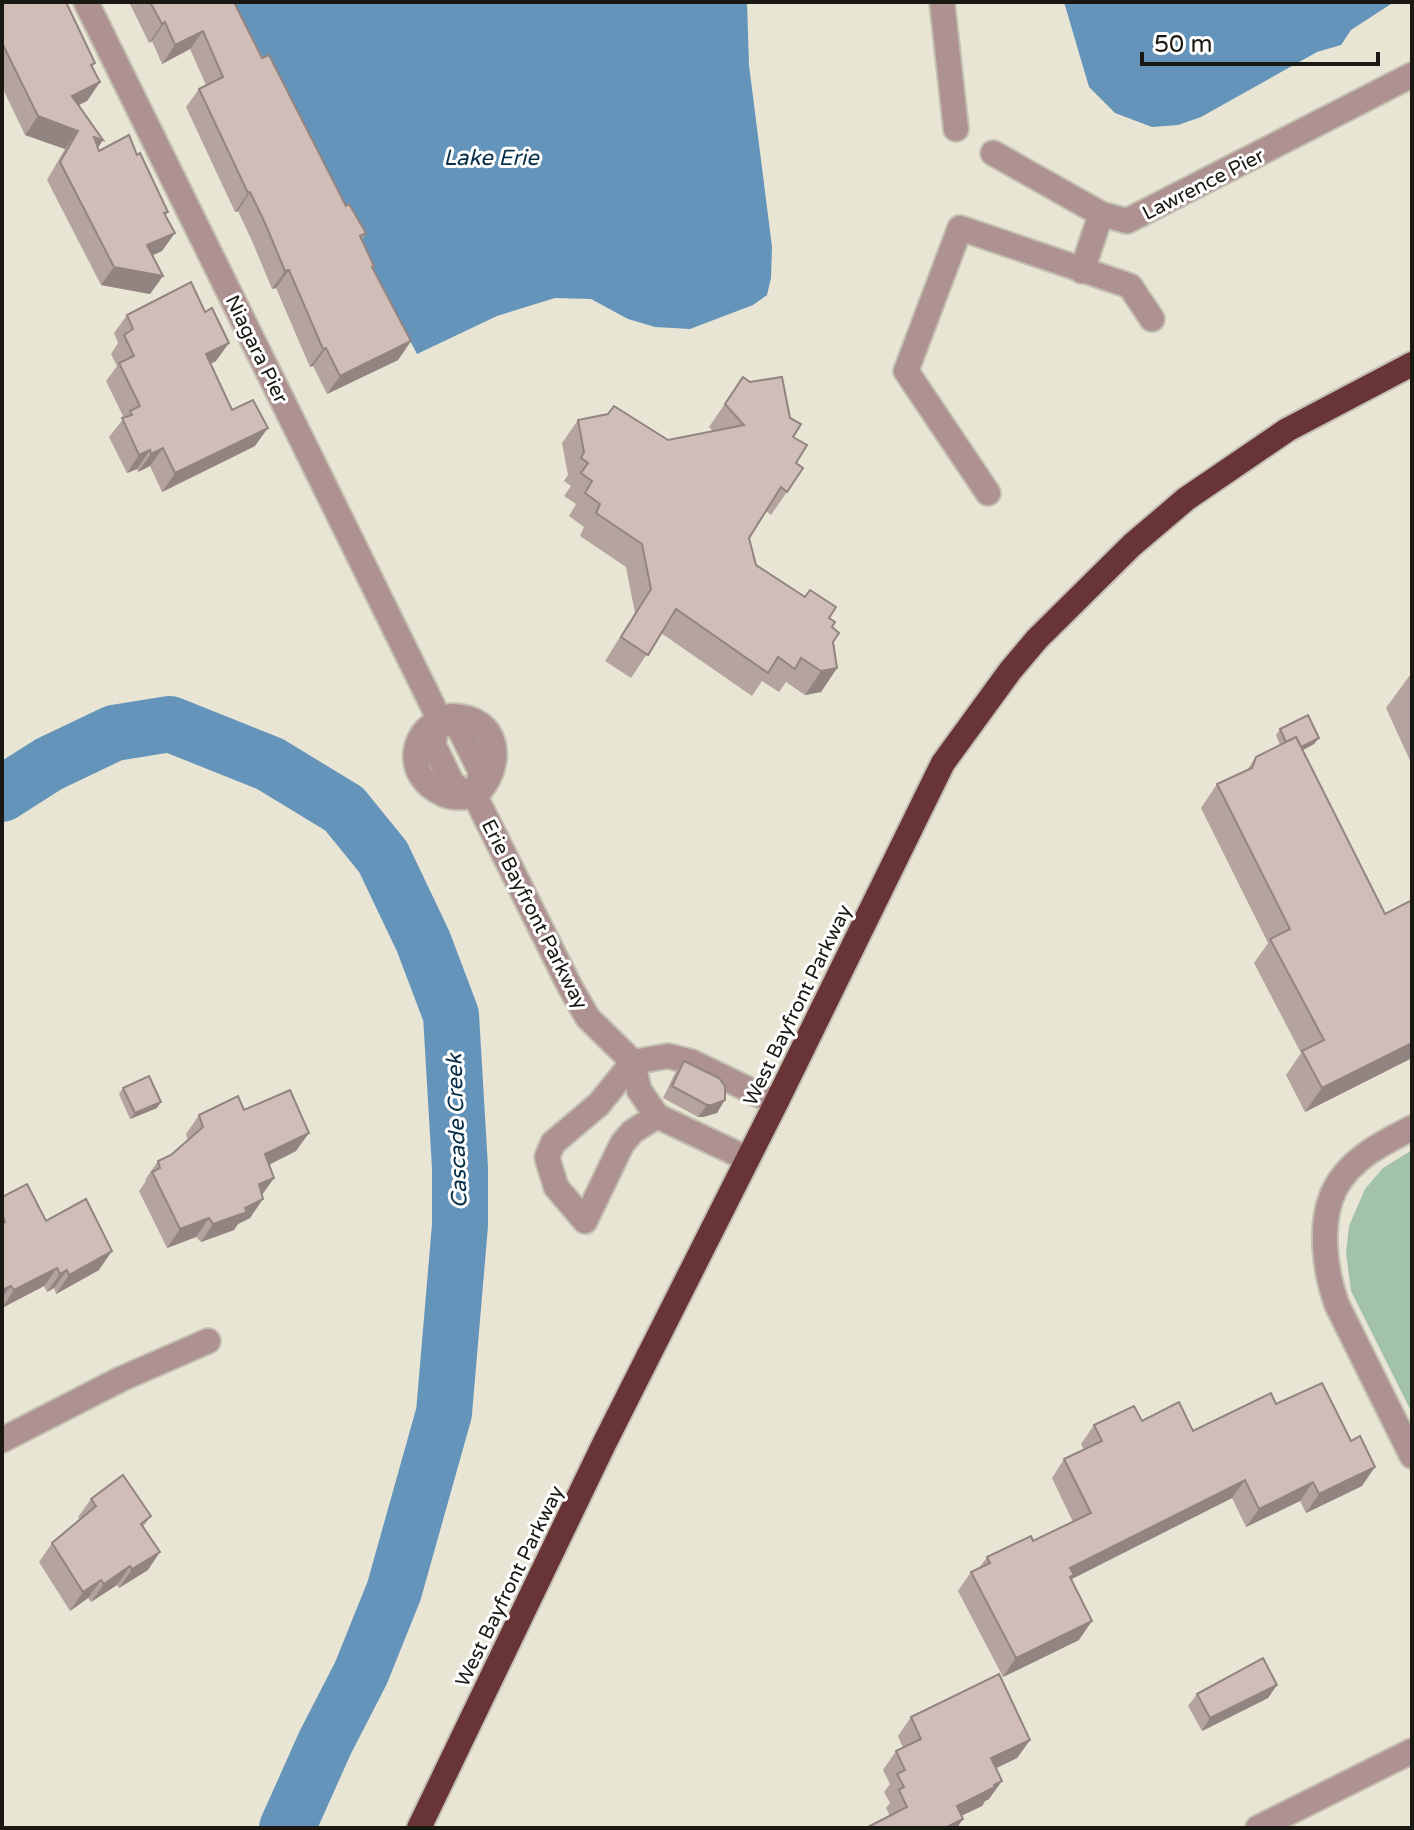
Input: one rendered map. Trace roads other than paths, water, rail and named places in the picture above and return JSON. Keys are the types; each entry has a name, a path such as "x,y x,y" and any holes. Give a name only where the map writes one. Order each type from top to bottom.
{"highway":[{"name":"West Bayfront Parkway","path":"419,1828 604,1444 943,763 1037,639 1132,545 1186,499 1287,430 1412,364"}],"street":[{"name":"Niagara Pier","path":"86,2 428,696"},
{"path":"942,2 956,129"},
{"name":"Lawrence Pier","path":"993,153 1101,214 1127,221 1412,75"},
{"path":"1082,271 1101,214"},
{"path":"988,493 906,371 960,228 1130,286 1152,319"},
{"name":"Erie Bayfront Parkway","path":"428,696 439,719 452,723 460,730 481,772 475,796 570,987 588,1018 633,1062 639,1090 657,1116"},
{"name":"Erie Bayfront Parkway","path":"439,719 421,737 415,750 416,765 424,781 443,794 475,796"},
{"path":"748,1159 657,1116 632,1132 622,1144 585,1221 556,1187 547,1157 561,1134 599,1104 633,1062 668,1056 692,1062 776,1103"},
{"path":"599,1104 632,1132"},
{"path":"1412,1128 1379,1145 1347,1172 1334,1190 1327,1218 1326,1246 1330,1285 1337,1305 1412,1456"},
{"path":"2,1440 121,1379 208,1341"},
{"path":"1258,1828 1412,1751"}],"water":[{"name":"Lake Erie","path":"234,2 747,2 749,65 772,247 767,295 753,305 690,329 655,327 628,319 591,299 555,298 497,316 417,354"},
{"path":"1064,2 1394,2 1351,30 1341,45 1317,52 1201,117 1178,125 1152,127 1115,113 1089,87"}],"waterway":[{"name":"Cascade Creek","path":"2,794 49,764 114,733 170,724 270,764 344,809 383,857 423,941 451,1015 460,1168 460,1225 444,1413 394,1591 361,1673 287,1828"}]}
